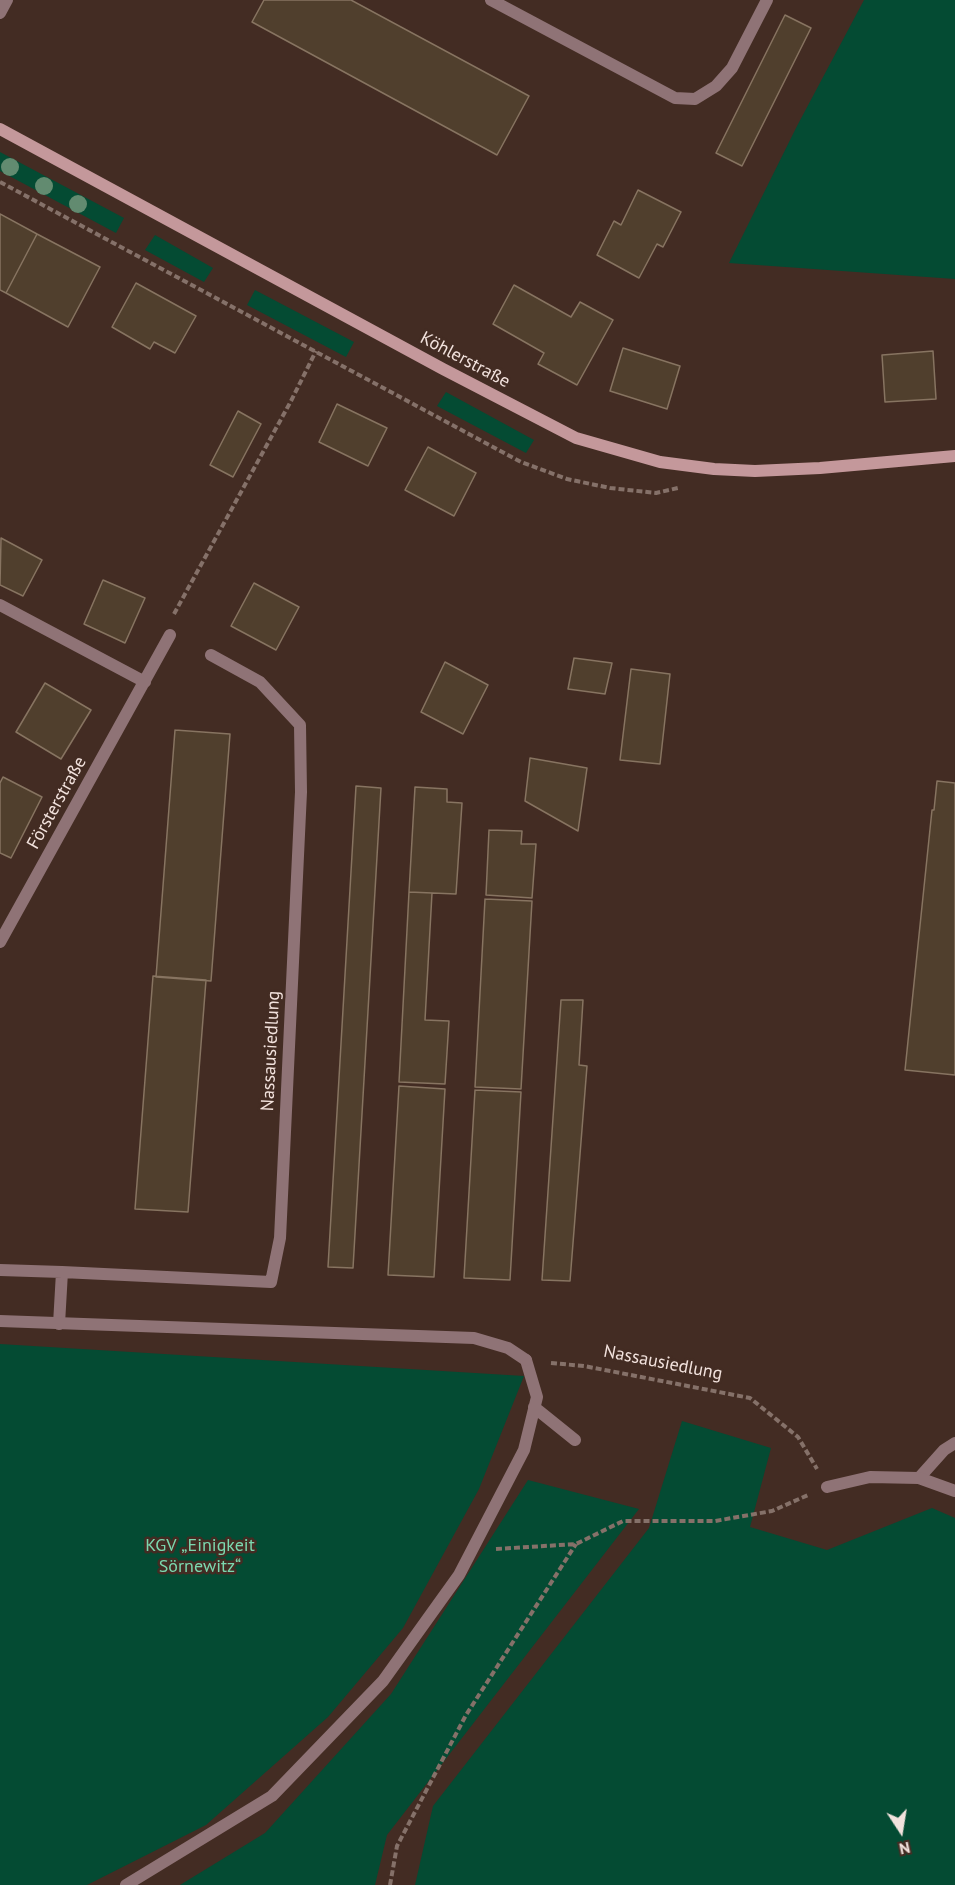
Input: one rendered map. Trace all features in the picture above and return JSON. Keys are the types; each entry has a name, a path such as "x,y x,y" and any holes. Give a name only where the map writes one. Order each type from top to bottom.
{"street":[{"path":"0,13 7,0"},
{"path":"491,0 675,98 695,99 716,86 732,68 767,0"},
{"name":"Köhlerstraße","path":"0,129 443,369 576,438 660,462 714,469 755,471 820,468 955,456"},
{"path":"0,605 145,682"},
{"name":"Försterstraße","path":"0,942 170,635"},
{"name":"Nassausiedlung","path":"0,1270 272,1282 280,1238 301,792 300,726 260,682 211,655"},
{"path":"59,1324 62,1272"},
{"path":"0,1321 474,1338 508,1348 526,1360 537,1397 524,1450 459,1575 383,1681 272,1796 126,1885"},
{"path":"534,1407 575,1440"},
{"path":"919,1478 944,1450 955,1443"},
{"path":"827,1486 870,1477 919,1478 955,1491"}],"path":[{"path":"0,183 521,462 567,479 610,488 656,494 689,486"},
{"path":"170,635 174,614 316,351"},
{"name":"Nassausiedlung","path":"526,1360 584,1366 750,1398 798,1437 827,1486"},
{"path":"471,1551 576,1544 623,1521 715,1521 772,1511 827,1486"},
{"path":"390,1885 398,1846 466,1715 576,1544"}],"green space":[{"path":"864,0 955,0 955,279 729,263 797,126"},
{"path":"0,152 124,218 116,233 0,171"},
{"path":"155,235 213,268 204,282 145,250"},
{"path":"255,290 354,342 346,357 247,305"},
{"path":"446,392 534,440 526,453 437,406"},
{"name":"KGV „Einigkeit Sörnewitz“","path":"0,1344 524,1376 479,1489 403,1628 328,1717 206,1825 87,1885 0,1885"},
{"path":"682,1421 771,1448 750,1527 827,1550 932,1508 955,1518 955,1885 415,1885 433,1806 649,1528"},
{"path":"528,1480 639,1509 387,1835 375,1885 180,1885 265,1833 391,1694"}],"building":[{"path":"264,0 351,0 529,96 497,155 252,22"},
{"path":"785,15 811,28 742,166 716,153"},
{"path":"638,190 681,212 663,247 657,244 639,278 597,255 614,221 621,225"},
{"path":"0,214 37,234 6,293 0,290"},
{"path":"37,234 100,267 68,327 6,293"},
{"path":"136,283 196,316 175,353 154,342 150,349 112,327"},
{"path":"514,285 571,317 580,302 613,320 577,385 538,364 544,353 493,324"},
{"path":"623,348 680,366 667,409 610,391"},
{"path":"933,351 936,399 885,402 882,355"},
{"path":"337,404 387,428 368,466 319,442"},
{"path":"238,411 261,424 233,477 210,465"},
{"path":"428,447 476,473 454,516 405,490"},
{"path":"1,538 42,560 23,596 0,585"},
{"path":"103,580 145,598 125,643 84,624"},
{"path":"254,583 299,607 276,650 231,626"},
{"path":"574,658 612,663 605,694 568,689"},
{"path":"445,662 488,685 463,734 421,712"},
{"path":"631,669 670,674 660,764 620,760"},
{"path":"45,683 91,710 61,759 16,732"},
{"path":"175,730 230,734 211,981 156,977"},
{"path":"530,758 587,768 578,831 525,801"},
{"path":"3,777 42,797 11,858 0,853 0,783"},
{"path":"937,781 955,783 955,1075 905,1070"},
{"path":"356,786 381,788 353,1268 328,1267"},
{"path":"415,787 447,789 447,802 462,803 456,894 409,892"},
{"path":"489,830 522,831 521,844 536,844 532,898 486,895"},
{"path":"409,892 432,893 425,1020 449,1021 445,1084 399,1082"},
{"path":"485,899 532,901 521,1089 475,1087"},
{"path":"153,976 206,980 188,1212 135,1209"},
{"path":"561,1000 583,1000 579,1065 587,1066 570,1281 542,1280"},
{"path":"399,1086 445,1089 434,1277 388,1275"},
{"path":"475,1090 521,1092 510,1280 464,1278"}]}
